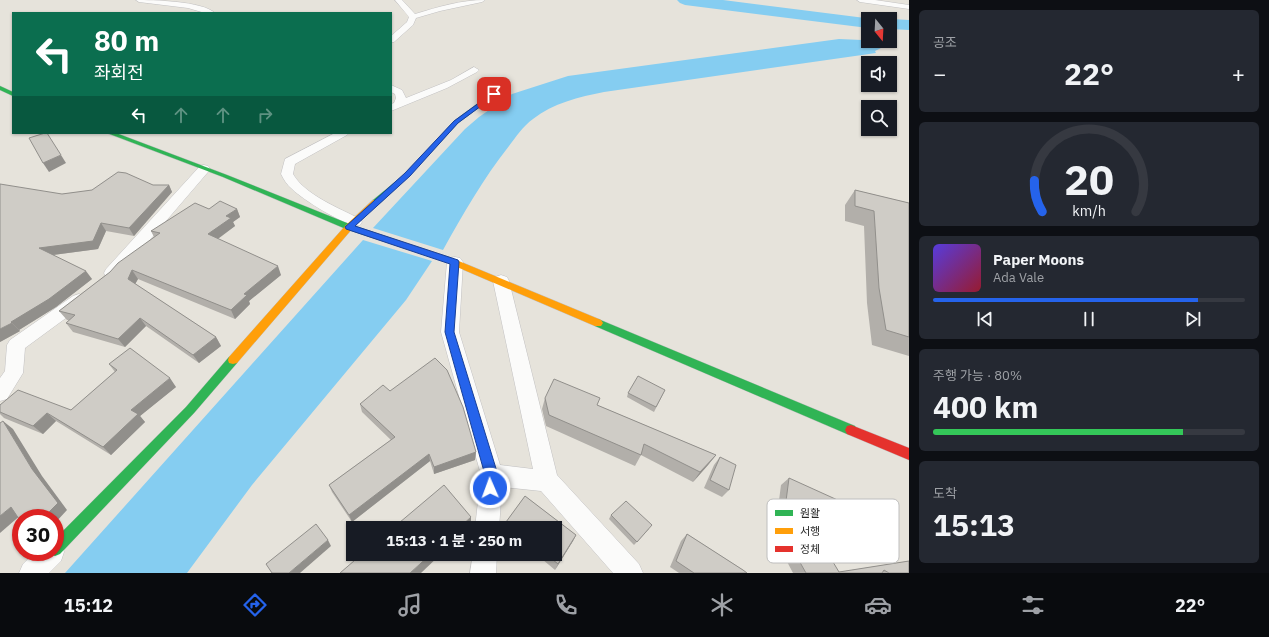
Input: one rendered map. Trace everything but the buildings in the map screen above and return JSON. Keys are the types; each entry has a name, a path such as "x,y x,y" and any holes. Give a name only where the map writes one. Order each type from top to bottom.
{"main road":[{"path":"0,88 12,94"},
{"path":"64,540 190,410 354,226 408,174 456,122 494,94"},
{"path":"113,134 354,226 450,260 909,454"}],"street":[{"path":"139,0 195,8 210,12"},
{"path":"398,0 406,7 413,17"},
{"path":"392,39 410,23 413,17 438,9 482,0"},
{"path":"860,0 909,7"},
{"path":"395,106 450,84 474,70"},
{"path":"392,88 399,92 401,98 395,106"},
{"path":"341,134 289,162 287,173 293,184 354,226"},
{"path":"0,393 14,373 16,345 98,285 154,227 204,169"},
{"path":"450,260 450,332 492,475 488,521"},
{"path":"501,281 547,481 630,573"},
{"path":"492,475 547,481"},
{"path":"32,573 43,561"},
{"path":"483,573 484,561"}],"water":[{"path":"839,39 861,40 861,48 881,48 875,51 876,53 604,92 558,105 541,113 529,122 517,135 474,197 443,250 373,228 465,129 479,117 512,94 568,76"},
{"path":"363,240 432,261 406,300 252,485 187,573 65,573"}],"waterway":[{"path":"685,0 861,22"},
{"path":"897,24 909,25"}],"traffic: fast":[{"path":"0,88 12,94"},
{"path":"376,202 408,174 456,122 494,94"},
{"path":"113,134 225,176 349,227 370,234"},
{"path":"598,323 851,430"},
{"path":"64,540 190,410 233,360"}],"traffic: slow":[{"path":"233,360 349,227 376,202"},
{"path":"370,234 446,259 598,323"}],"traffic: jam":[{"path":"851,430 909,454"}],"route":[{"path":"490,488 492,475 450,332 455,262 349,227 408,174 456,122 494,94"}]}
